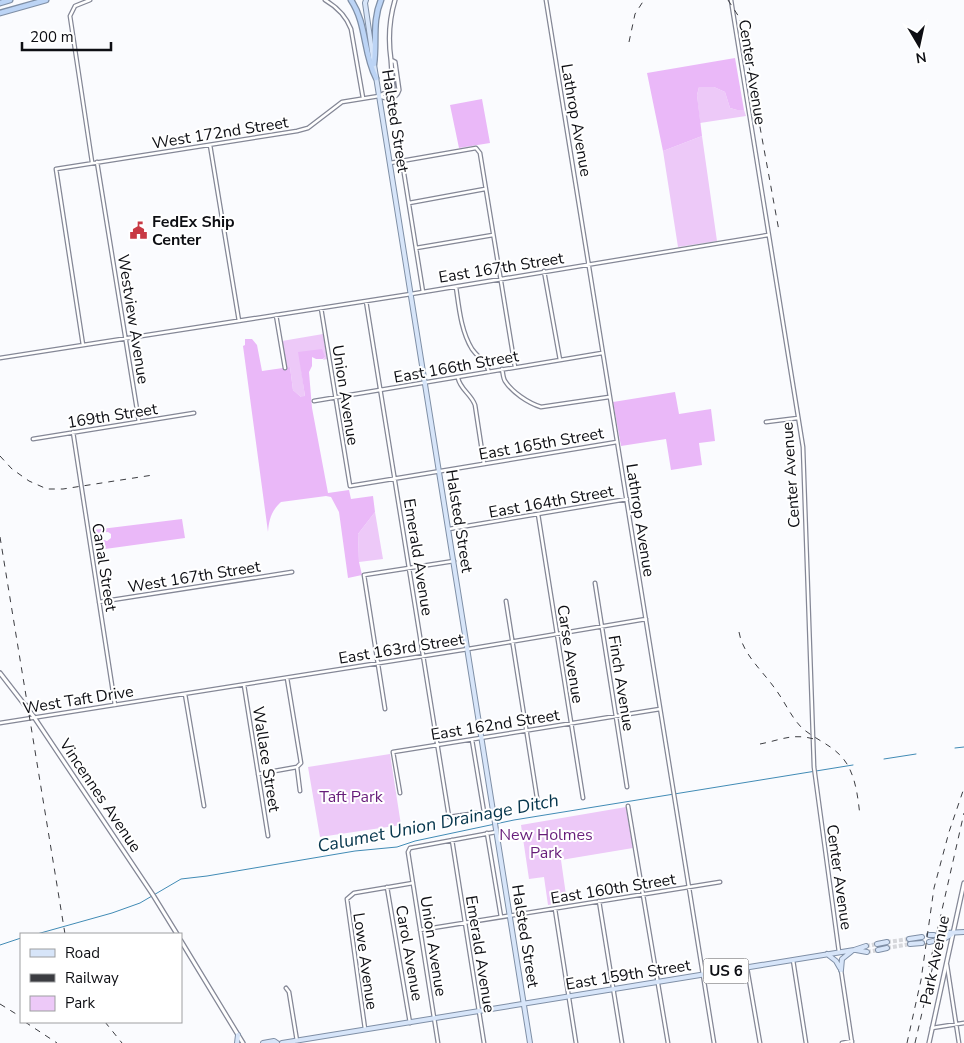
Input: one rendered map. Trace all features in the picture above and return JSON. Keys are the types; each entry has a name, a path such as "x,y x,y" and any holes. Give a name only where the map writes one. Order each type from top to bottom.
{"highway":[{"path":"0,1 10,0"},
{"path":"0,13 46,0"},
{"path":"351,0 360,17 369,65 376,78"},
{"path":"374,64 376,46 375,22 381,0"}],"main road":[{"name":"Halsted Street","path":"364,1 530,1043"},
{"path":"945,933 964,932"},
{"path":"944,940 953,934"},
{"path":"909,939 922,937"},
{"path":"877,944 886,942"},
{"path":"910,944 922,943"},
{"name":"East 159th Street","path":"297,1041 854,950 866,946"},
{"path":"878,950 888,948"},
{"name":"East 159th Street","path":"854,950 867,952"},
{"path":"841,970 842,959 854,950"},
{"path":"826,954 836,961 841,970"},
{"path":"237,1043 238,1035"},
{"path":"263,1043 274,1041 277,1043"},
{"name":"US 6","path":"282,1043 297,1041"}],"street":[{"path":"90,0 75,6 71,12 70,22 92,162"},
{"path":"325,0 340,11 348,21 363,98"},
{"path":"379,96 393,89 389,30 395,0"},
{"name":"Lathrop Avenue","path":"546,0 714,1043"},
{"name":"Center Avenue","path":"731,0 803,447 814,776 839,952"},
{"path":"379,96 386,99 398,93 395,62 392,60"},
{"name":"West 172nd Street","path":"83,345 56,169 297,131 308,128 340,103 379,96"},
{"path":"210,145 239,321"},
{"path":"390,163 476,148 480,153 515,367"},
{"path":"402,161 423,292"},
{"name":"Westview Avenue","path":"97,162 139,422"},
{"path":"409,203 486,189"},
{"path":"416,248 493,234"},
{"name":"East 167th Street","path":"0,358 768,236"},
{"path":"544,271 560,360"},
{"path":"456,286 462,327 472,349 486,362 488,372"},
{"name":"Emerald Avenue","path":"366,301 449,818 484,812"},
{"name":"Union Avenue","path":"321,308 350,486"},
{"path":"276,315 285,368"},
{"name":"East 166th Street","path":"314,401 602,353"},
{"path":"502,369 506,382 518,394 541,406 609,397"},
{"path":"458,377 459,385 473,399 475,405 484,464"},
{"name":"169th Street","path":"33,439 194,413"},
{"path":"766,422 798,418"},
{"name":"Canal Street","path":"73,432 115,705"},
{"name":"East 165th Street","path":"350,486 617,442"},
{"name":"East 164th Street","path":"449,530 627,499"},
{"name":"Carse Avenue","path":"538,514 583,798"},
{"path":"385,709 364,575 454,561"},
{"name":"West 167th Street","path":"99,602 292,572"},
{"name":"Finch Avenue","path":"595,583 627,787"},
{"path":"506,601 538,804"},
{"name":"East 163rd Street","path":"160,698 646,619"},
{"name":"Vincennes Avenue","path":"0,673 34,718 154,896 176,933"},
{"path":"258,774 297,767 301,763 287,678"},
{"name":"Wallace Street","path":"244,684 268,836"},
{"path":"185,694 204,806"},
{"name":"West Taft Drive","path":"0,723 160,698"},
{"name":"East 162nd Street","path":"400,793 393,752 660,709"},
{"path":"472,739 484,812"},
{"path":"297,767 300,791"},
{"path":"484,812 488,810 492,803"},
{"path":"628,806 668,1043"},
{"path":"484,812 495,818"},
{"path":"452,839 497,831"},
{"name":"Halsted Street","path":"487,833 501,917"},
{"name":"Emerald Avenue","path":"452,839 484,1043"},
{"name":"Union Avenue","path":"438,1043 408,852 410,848 452,839"},
{"name":"East 160th Street","path":"420,930 720,882"},
{"path":"387,887 413,883"},
{"name":"Park Avenue","path":"929,1043 964,883"},
{"name":"Lowe Avenue","path":"365,1030 346,902 349,896 354,893 387,887"},
{"name":"Carol Avenue","path":"387,887 410,1023"},
{"path":"599,901 622,1043"},
{"path":"554,908 576,1043"},
{"path":"182,944 243,1043"},
{"path":"793,960 806,1043"},
{"path":"946,965 959,1043"},
{"path":"747,967 760,1043"},
{"path":"841,970 852,1042 842,1043"},
{"path":"286,988 289,992 297,1041"},
{"path":"932,1028 964,1023"}],"green space":[{"path":"699,87 714,87 725,92 730,108 744,110 746,116 700,123 697,95"},
{"path":"702,136 717,241 678,247 663,151"},
{"path":"323,334 327,359 323,360 325,357 299,352 305,397 301,397 293,390 290,367 286,368 282,341"},
{"path":"375,512 383,559 359,562 358,534"},
{"name":"Taft Park","path":"390,754 401,825 320,837 308,767"},
{"name":"New Holmes Park","path":"626,807 633,848 561,860 567,902 548,905 544,877 529,879 521,825"}],"shaded area":[{"path":"735,58 744,110 730,108 725,92 714,87 699,87 697,95 702,136 663,151 647,73"},
{"path":"482,99 490,143 459,148 450,105"},
{"path":"245,339 252,339 257,345 262,371 290,367 293,390 301,397 305,396 298,352 322,349 325,357 323,359 316,359 312,357 312,366 309,372 312,408 328,493 349,490 351,499 373,496 375,512 358,534 359,562 362,575 348,578 339,512 331,497 281,502 271,516 268,532 243,346 245,345"},
{"path":"675,392 679,414 711,409 715,441 699,443 702,465 671,470 666,439 621,446 613,402"},
{"path":"182,519 185,538 105,549 95,547 94,541 97,537 107,541 111,538 111,534 108,532 95,533 93,530"}],"waterway":[{"name":"Calumet Union Drainage Ditch","path":"955,748 964,747"},
{"name":"Calumet Union Drainage Ditch","path":"884,759 916,754"},
{"name":"Calumet Union Drainage Ditch","path":"41,933 140,903 181,879 355,851 397,847 415,841 514,820 853,765"},
{"name":"Calumet Union Drainage Ditch","path":"0,945 20,938"}],"tunnel":[{"path":"934,935 945,933"},
{"path":"887,942 909,939"},
{"path":"933,941 944,939"},
{"path":"866,946 877,944"},
{"path":"887,948 910,944"},
{"path":"867,952 878,950"}],"railway":[{"path":"629,42 635,14 644,0"},
{"path":"728,0 739,17 743,34 779,231"},
{"path":"0,456 12,469 29,481 47,489 63,489 153,475"},
{"path":"0,537 65,933"},
{"path":"739,632 749,655 776,690 798,724 808,733 826,744 843,758 847,764 855,782 860,816"},
{"path":"760,744 793,737 814,739"},
{"path":"907,1043 921,980 934,888 949,832 964,788"},
{"path":"929,967 964,813"},
{"path":"915,1043 934,961"},
{"path":"0,1004 20,1016"},
{"path":"27,1023 57,1043"},
{"path":"106,1023 122,1043"}],"place":[{"name":"FedEx Ship Center","path":"138,230"}]}
